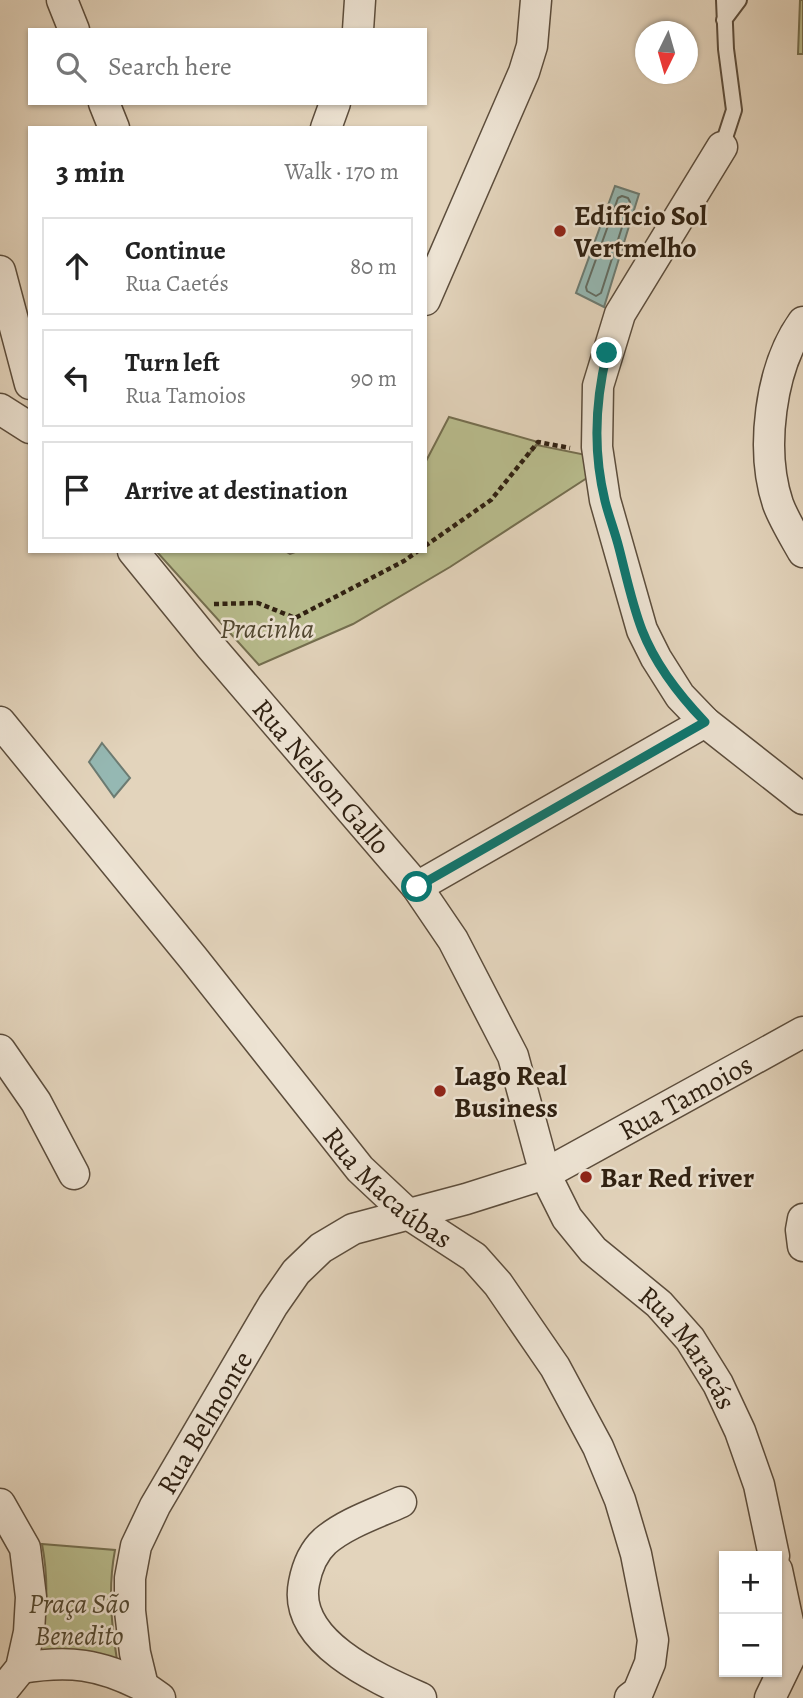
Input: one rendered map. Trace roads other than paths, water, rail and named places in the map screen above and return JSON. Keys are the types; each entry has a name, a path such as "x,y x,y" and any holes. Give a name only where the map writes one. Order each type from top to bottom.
{"street":[{"path":"62,0 73,28"},
{"path":"358,28 360,0"},
{"path":"427,295 524,72 532,46 536,0"},
{"path":"105,105 113,126"},
{"path":"327,126 334,105"},
{"path":"722,147 620,314 604,364 597,407 597,447 605,500 642,630 656,658 680,696 705,722 803,799"},
{"path":"0,271 28,376"},
{"path":"803,322 783,362 774,396 769,436 778,503 803,552"},
{"path":"0,410 28,427"},
{"name":"Rua Nelson Gallo","path":"135,553 211,647 417,887 453,940 513,1056 545,1174"},
{"name":"Rua Macaúbas","path":"0,722 193,958 360,1169 408,1214 474,1257 498,1284 555,1367 598,1447 620,1500 636,1554 653,1640 650,1663 638,1692 630,1698"},
{"path":"417,887 705,722"},
{"name":"Rua Tamoios","path":"408,1214 545,1174 803,1032"},
{"path":"0,1050 36,1102 74,1174"},
{"name":"Rua Maracás","path":"545,1174 567,1218 593,1250 659,1304 690,1339 718,1384 740,1431 759,1485 773,1551"},
{"name":"Rua Belmonte","path":"151,1692 130,1611 130,1578 136,1546 155,1506 273,1305 296,1272 321,1248 353,1229 408,1214"},
{"path":"803,1219 803,1246"},
{"path":"401,1502 341,1530 327,1540 310,1562 302,1590 303,1603 321,1639 350,1662 421,1698"},
{"path":"0,1504 25,1548 30,1572 30,1632 21,1668 0,1693"},
{"path":"770,1698 798,1640 782,1587"},
{"path":"21,1668 54,1663 84,1665 117,1672 151,1692"}],"lane":[{"path":"722,147 734,110 724,0"},
{"path":"724,20 739,0"}],"water":[{"path":"615,186 639,194 604,307 576,293"},
{"path":"102,743 130,778 114,797 89,762"}],"place":[{"name":"Edifício Sol Vertmelho","path":"560,231"},
{"name":"Lago Real Business","path":"440,1091"},
{"name":"Bar Red river","path":"586,1177"}],"park label":[{"name":"Pracinha","path":"267,628"},
{"name":"Praça São Benedito","path":"79,1619"}]}
